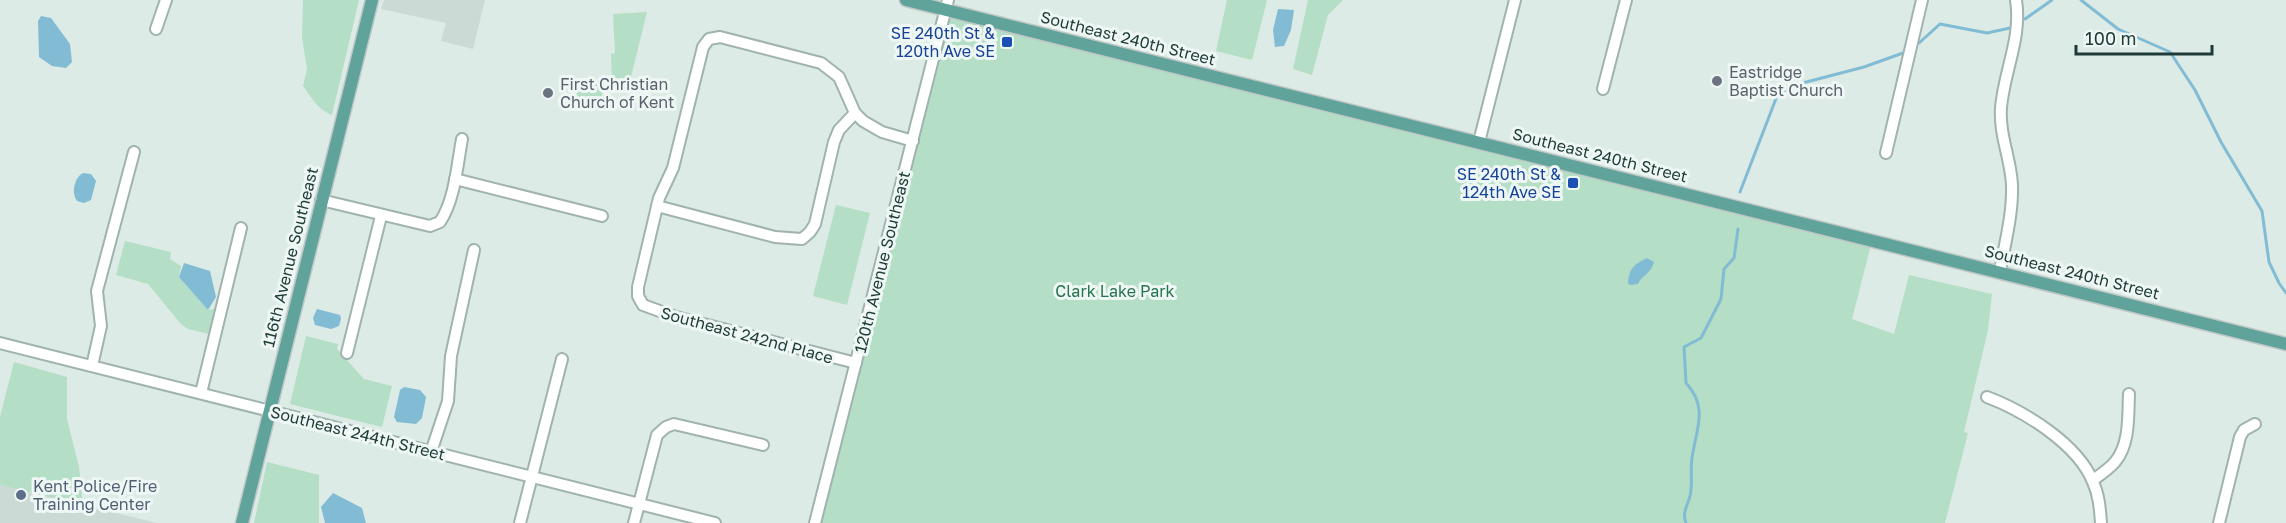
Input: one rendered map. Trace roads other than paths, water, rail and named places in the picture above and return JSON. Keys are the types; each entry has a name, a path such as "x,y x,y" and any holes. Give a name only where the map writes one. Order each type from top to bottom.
{"main road":[{"name":"116th Avenue Southeast","path":"242,523 372,0"},
{"name":"Southeast 240th Street","path":"906,0 946,5 1479,142 2286,344"}],"street":[{"path":"156,29 166,0"},
{"path":"1479,142 1515,0"},
{"path":"1603,89 1626,0"},
{"path":"1886,153 1922,0"},
{"path":"2000,271 2011,206 2012,184 2001,135 2001,107 2016,38 2018,14 2016,0"},
{"name":"120th Avenue Southeast","path":"815,523 946,5"},
{"path":"855,113 839,130 834,142 815,224 802,239 776,237 657,206 673,168 703,47 709,39 720,37 821,63 839,76 855,113 863,121 882,132 913,141"},
{"path":"321,200 430,226 441,222 446,213 455,179 462,139"},
{"path":"92,366 101,326 96,291 134,152"},
{"path":"455,179 602,216"},
{"name":"Southeast 242nd Place","path":"657,206 638,287 641,302 650,309 676,317 856,363"},
{"path":"347,353 381,216"},
{"path":"201,393 241,228"},
{"path":"431,452 448,401 452,356 474,250"},
{"name":"Southeast 244th Street","path":"0,343 715,523"},
{"path":"520,523 562,359"},
{"path":"2093,480 2115,462 2123,449 2128,424 2129,394"},
{"path":"1987,397 2020,412 2070,450 2093,480 2101,523"},
{"path":"634,523 657,435 666,427 674,424 763,446"},
{"path":"2219,523 2240,437 2244,430 2255,424"}],"water":[{"path":"1278,9 1294,10 1291,30 1284,46 1275,47 1273,30"},
{"path":"41,16 51,18 70,44 72,62 66,68 52,66 39,57 38,21"},
{"path":"83,173 91,174 96,181 91,200 84,203 77,201 74,190 77,178"},
{"path":"1647,258 1654,262 1651,269 1638,284 1630,285 1628,283 1631,270"},
{"path":"184,263 210,271 216,297 208,310 179,277"},
{"path":"317,309 340,315 339,326 331,329 315,325 313,318"},
{"path":"404,387 420,390 426,397 422,418 416,424 397,422 394,417 400,390"},
{"path":"333,493 362,508 366,523 325,523 321,507"}],"waterway":[{"path":"2025,19 2052,0"},
{"path":"2081,0 2118,29 2170,52 2195,90 2221,142 2262,211 2269,262 2286,293"},
{"path":"1919,43 1940,24 1987,33 2010,28"},
{"path":"1740,192 1777,96 1791,86 1864,67 1903,53"},
{"path":"1686,523 1685,512 1691,491 1691,463 1699,410 1693,392 1686,383 1684,347 1701,338 1721,299 1724,269 1734,258 1738,229"}],"place":[{"name":"SE 240th St & 120th Ave SE","path":"1007,42"},
{"name":"Eastridge Baptist Church","path":"1717,81"},
{"name":"First Christian Church of Kent","path":"548,93"},
{"name":"SE 240th St & 124th Ave SE","path":"1573,183"},
{"name":"Kent Police/Fire Training Center","path":"21,495"}],"park label":[{"name":"Clark Lake Park","path":"1115,291"}]}
